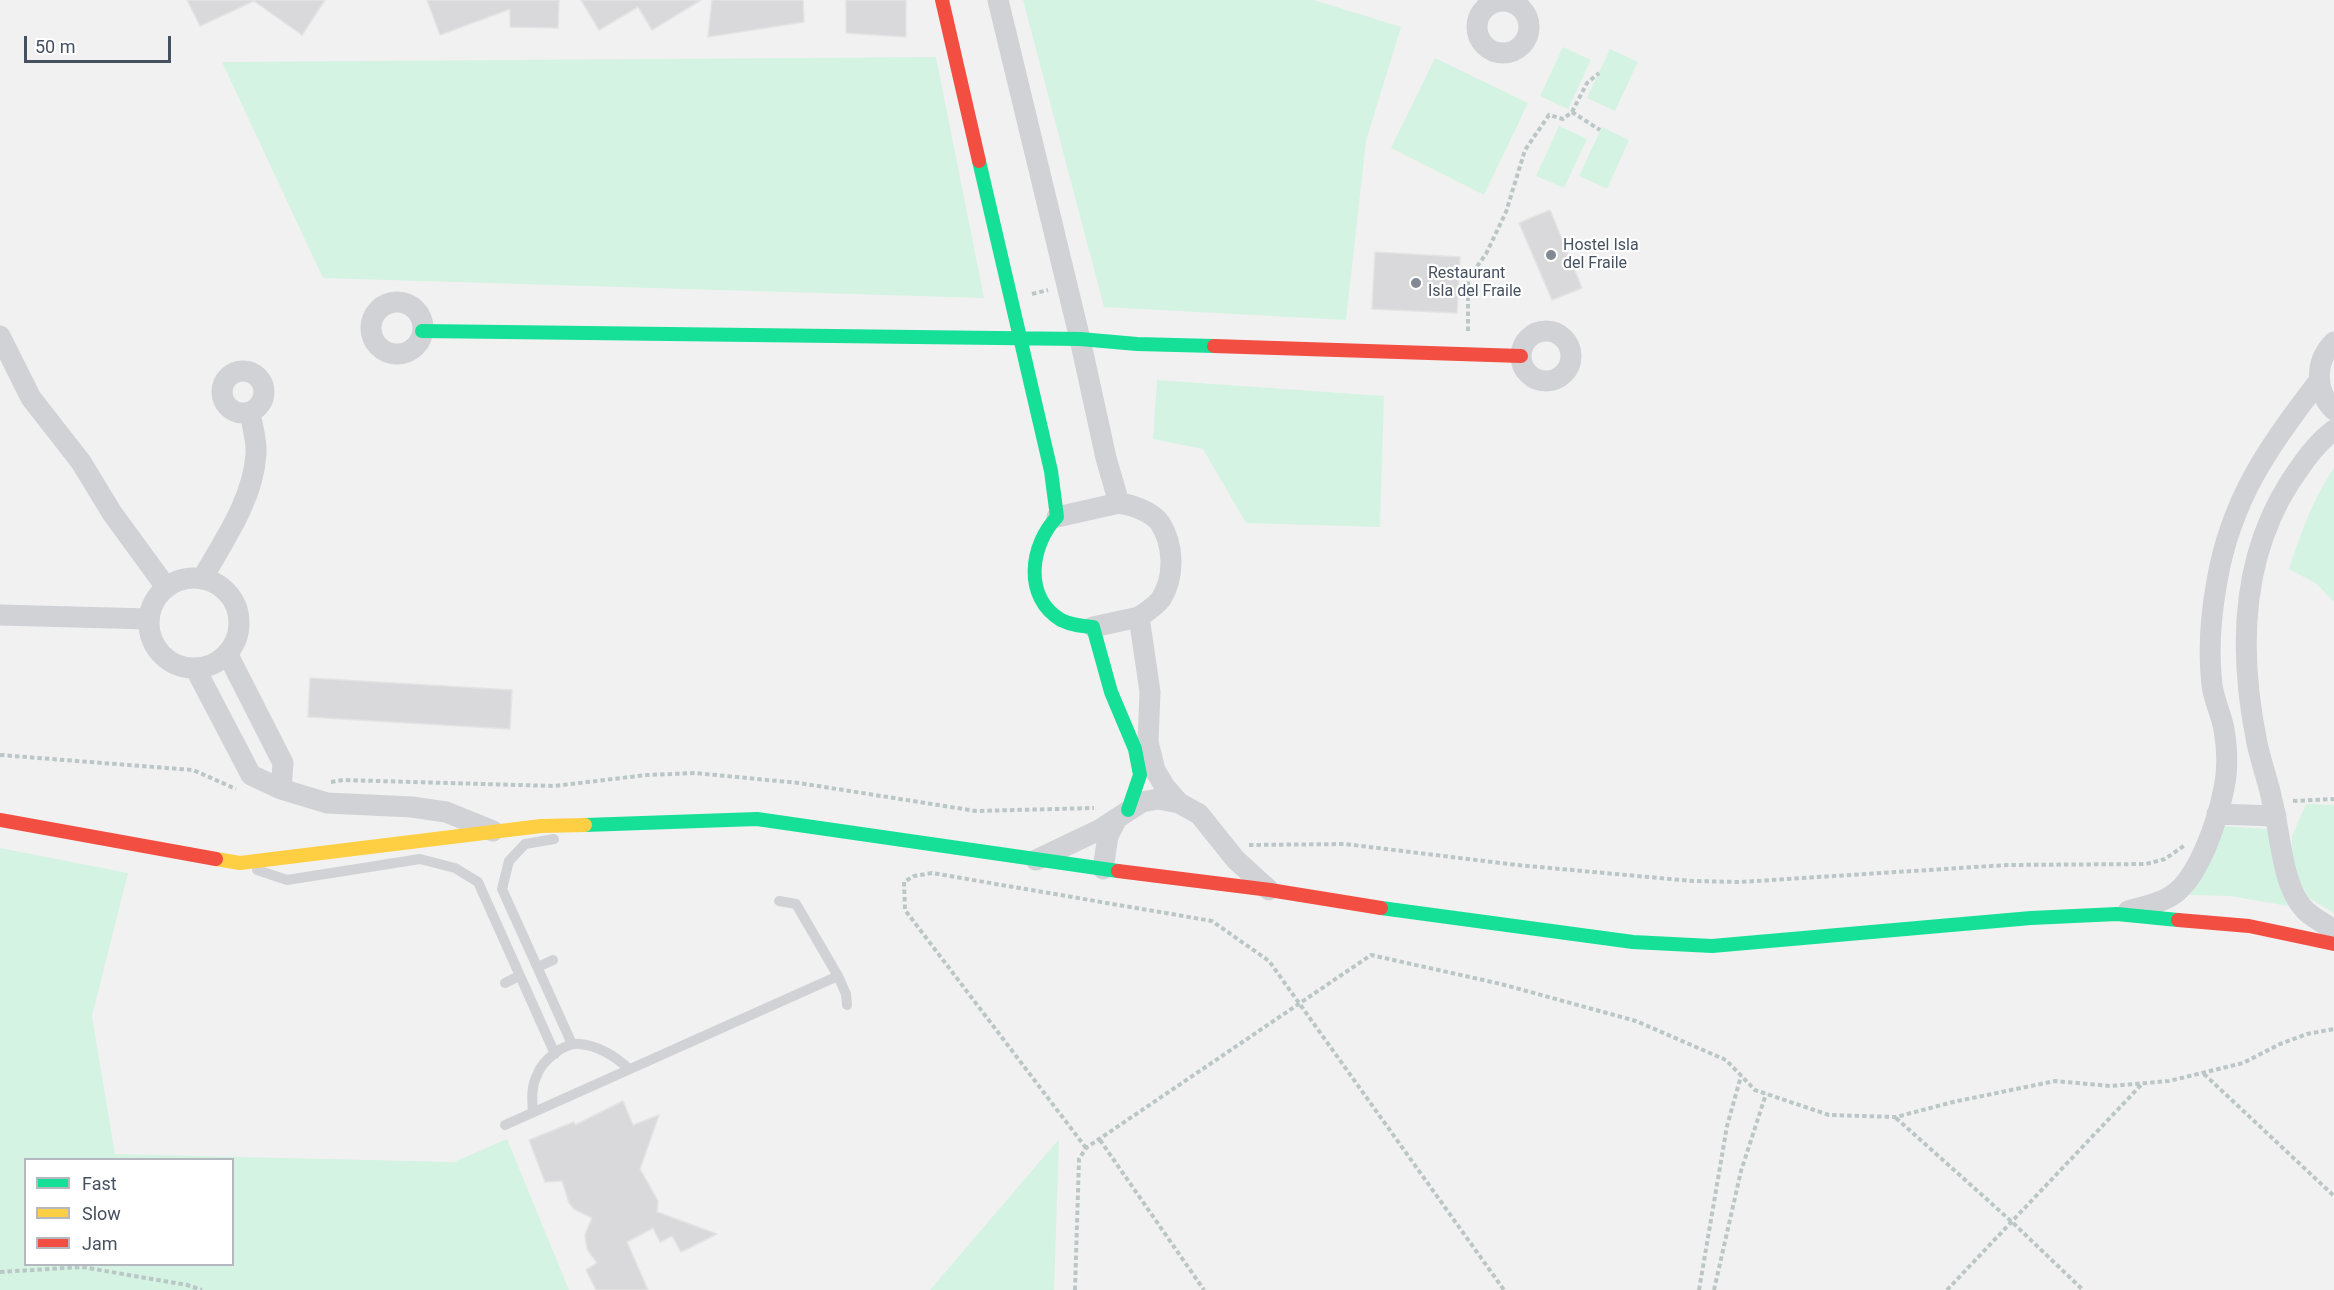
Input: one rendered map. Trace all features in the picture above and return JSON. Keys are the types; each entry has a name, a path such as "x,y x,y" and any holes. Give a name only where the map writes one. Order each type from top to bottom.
{"main road":[{"path":"942,0 1051,471 1057,517 1043,533 1036,548 1034,565 1036,584 1044,603 1058,618 1076,626 1093,627 1110,692 1135,749 1140,775 1122,815"},
{"path":"422,331 1080,339 1137,344 1521,356"},
{"path":"0,820 240,863 540,826 757,819 1036,860 1270,890 1438,917 1633,942 1712,946 2031,918 2118,914 2249,926 2334,944"}],"street":[{"path":"998,0 1080,339 1106,458 1119,502"},
{"path":"0,336 31,398 81,462 112,513 166,587"},
{"path":"2334,342 2322,358 2319,381 2325,398 2334,410"},
{"path":"2118,914 2172,896 2190,879 2217,814 2225,786 2226,766 2224,729 2212,686 2211,637 2217,579 2226,537 2248,484 2275,438 2319,381"},
{"path":"202,579 235,522 252,483 256,452 250,412"},
{"path":"2334,430 2300,467 2279,499 2259,547 2251,578 2246,621 2249,700 2257,745 2276,816 2288,878 2298,901 2308,913 2334,930"},
{"path":"1057,517 1119,502 1131,505 1159,522 1169,543 1172,573 1160,600 1139,617 1093,627"},
{"path":"183,579 202,579 215,583 226,592 238,614 238,632 227,653 213,663 195,668 178,665 163,655 152,641 149,619 155,600 166,587 183,579"},
{"path":"0,615 149,619"},
{"path":"1139,617 1150,692 1148,742 1155,770 1165,788 1179,802 1199,814 1236,860 1270,890"},
{"path":"227,653 283,763 281,789"},
{"path":"195,668 251,775 281,789 327,803 412,807 446,812 495,832"},
{"path":"1036,860 1122,815 1142,802 1158,799 1179,802"},
{"path":"2217,814 2276,816"},
{"path":"1103,869 1108,836 1122,815"},
{"path":"1218,836 1222,863 1220,885"}],"lane":[{"path":"572,1044 502,889 509,861 525,844 577,836 618,823"},
{"path":"240,863 287,880 420,859 455,868 478,882 555,1054"},
{"path":"779,901 796,904 838,976 846,994 847,1005"},
{"path":"538,967 553,960"},
{"path":"505,983 519,976"},
{"path":"505,1125 838,976"},
{"path":"533,1112 531,1096 537,1074 555,1054 572,1044 581,1044 612,1053 629,1069"}],"path":[{"path":"1468,356 1468,279 1486,254 1506,212 1525,150 1549,115 1563,119 1572,112 1587,83 1599,73"},
{"path":"1572,112 1600,130"},
{"path":"1010,298 1067,286"},
{"path":"0,755 193,770 247,793"},
{"path":"322,783 343,780 554,786 647,775 695,773 799,783 976,811 1096,808"},
{"path":"1247,845 1345,844 1517,865 1692,881 1740,882 2007,865 2146,864 2165,859 2187,843"},
{"path":"1086,1148 905,910 903,882 914,876 932,873 1212,921 1269,961 1504,1290"},
{"path":"1075,1290 1079,1159 1086,1148 1371,955 1501,984 1636,1022 1726,1060 1755,1089 1829,1115 1896,1117 1953,1102 2055,1082 2111,1086 2169,1081 2243,1063 2280,1044 2307,1034 2334,1029"},
{"path":"2204,1074 2334,1196"},
{"path":"1699,1290 1727,1126 1742,1076"},
{"path":"1947,1290 2143,1083"},
{"path":"1714,1290 1741,1172 1766,1094"},
{"path":"1896,1117 2084,1290"},
{"path":"1100,1140 1204,1290"},
{"path":"0,1272 82,1268 187,1285 202,1290"}],"green space":[{"path":"1023,0 1314,0 1401,27 1366,141 1346,320 1104,307"},
{"path":"1563,47 1591,60 1568,109 1540,96"},
{"path":"1610,49 1638,62 1615,111 1587,98"},
{"path":"936,57 984,298 323,278 222,62"},
{"path":"1435,58 1528,103 1484,195 1391,148"},
{"path":"1559,126 1587,139 1564,188 1536,176"},
{"path":"1602,127 1629,140 1607,189 1579,176"},
{"path":"1157,380 1384,396 1380,527 1246,523 1203,449 1153,439"},
{"path":"2334,468 2334,602 2317,584 2289,569 2308,516"},
{"path":"2306,804 2334,805 2334,913 2309,898 2298,880 2291,859 2292,836"},
{"path":"2222,826 2270,829 2280,884 2288,906 2230,896 2190,895"},
{"path":"0,848 128,873 92,1016 115,1154 454,1162 507,1139 569,1290 0,1290"},
{"path":"1059,1139 1054,1290 930,1290"}],"building":[{"path":"187,0 325,0 302,35 254,1 200,26"},
{"path":"427,0 559,0 558,28 510,27 510,9 440,35"},
{"path":"581,0 701,0 652,30 638,7 599,30"},
{"path":"712,0 803,0 804,22 708,37"},
{"path":"846,0 906,0 906,37 846,33"},
{"name":"Hostel Isla del Fraile","path":"1550,210 1582,288 1552,300 1519,223"},
{"name":"Restaurant Isla del Fraile","path":"1375,252 1460,257 1457,313 1372,309"},
{"path":"310,678 512,690 510,729 308,717"},
{"path":"623,1101 633,1125 659,1115 640,1169 658,1201 657,1212 717,1234 681,1252 672,1236 660,1242 653,1228 627,1242 648,1290 596,1290 586,1270 597,1263 587,1249 585,1235 592,1218 574,1209 569,1203 562,1181 545,1182 529,1140 574,1122 575,1125"}],"traffic: fast":[{"path":"979,161 1051,471 1057,517 1048,529 1036,556 1036,585 1049,610 1061,620 1093,627 1111,692 1135,749 1140,775 1128,810"},
{"path":"422,331 1080,339 1137,344 1214,346"},
{"path":"585,825 757,819 1118,871"},
{"path":"1381,908 1633,942 1712,946 2031,918 2117,914 2178,920"}],"traffic: slow":[{"path":"216,859 240,863 541,826 585,825"}],"traffic: jam":[{"path":"942,0 979,161"},
{"path":"1214,346 1521,356"},
{"path":"0,820 216,859"},
{"path":"1118,871 1270,890 1381,908"},
{"path":"2178,920 2249,926 2334,944"}],"place":[{"name":"Hostel Isla del Fraile","path":"1551,255"},
{"name":"Restaurant Isla del Fraile","path":"1416,283"}]}
